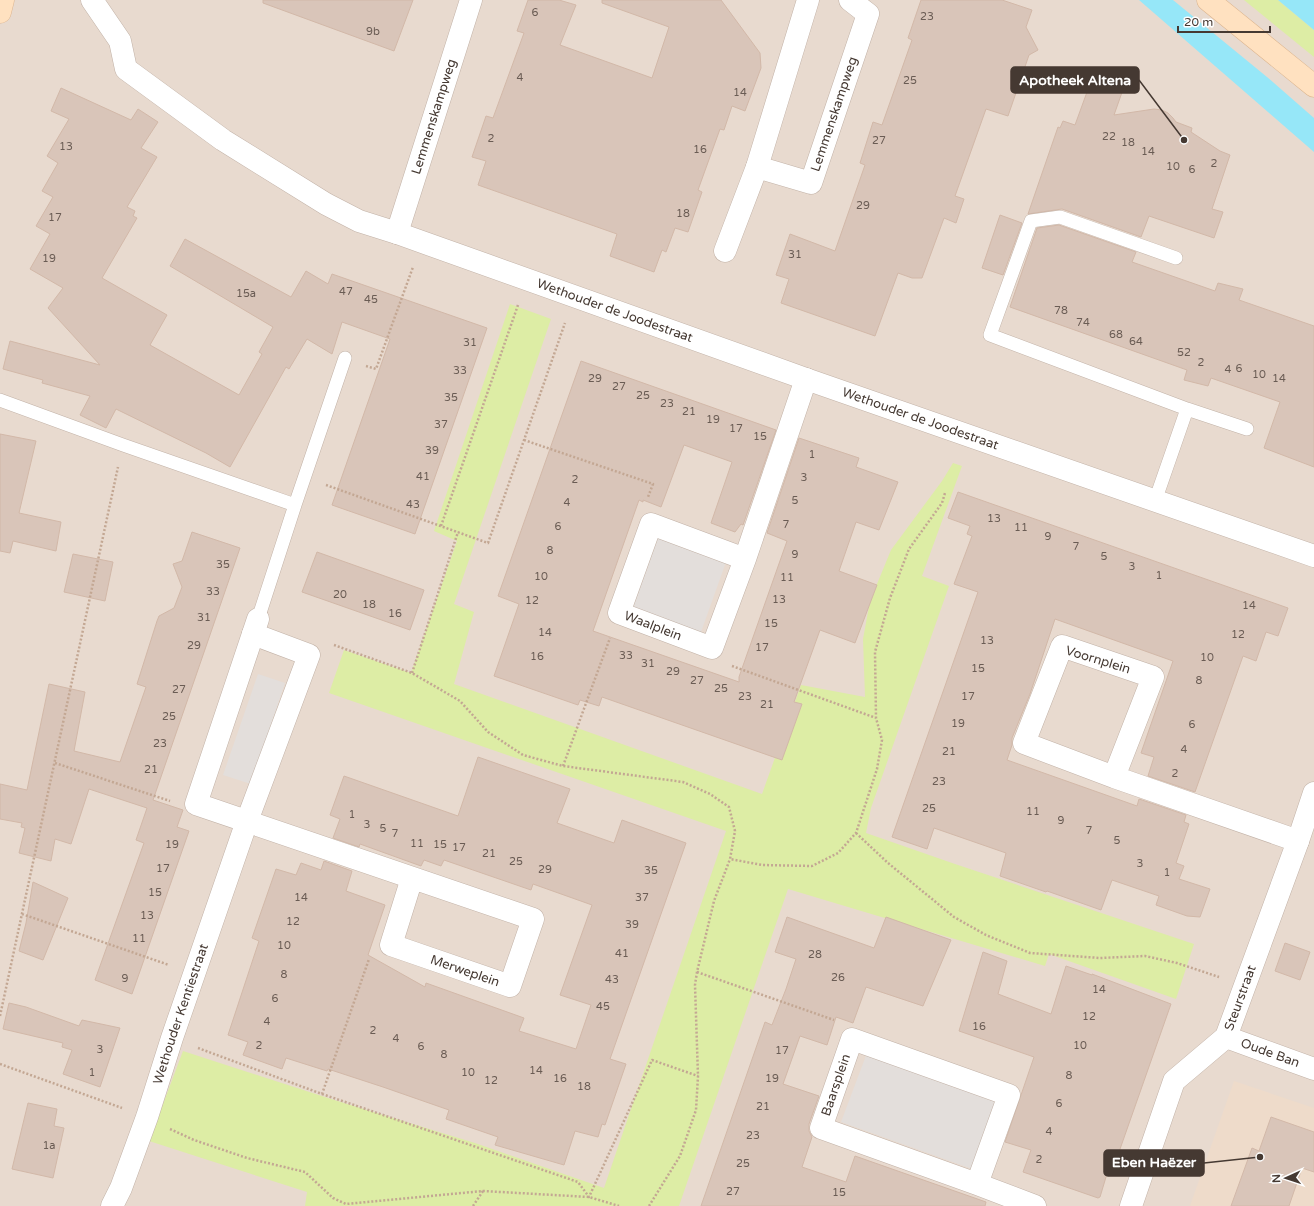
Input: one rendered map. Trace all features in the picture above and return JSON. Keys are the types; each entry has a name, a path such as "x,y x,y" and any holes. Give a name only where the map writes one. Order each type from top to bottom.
{"street":[{"path":"0,12 3,0"},
{"name":"Wethouder de Joodestraat","path":"92,0 120,41 126,70 223,140 326,204 359,221 397,233 806,379 1314,556"},
{"name":"Lemmenskampweg","path":"397,233 471,0"},
{"path":"725,251 758,167 808,0"},
{"name":"Lemmenskampweg","path":"758,167 811,183 868,14 850,0"},
{"path":"1208,0 1314,86"},
{"path":"712,648 745,559 806,379"},
{"path":"651,524 745,559"},
{"name":"Waalplein","path":"651,524 619,613 712,648"},
{"path":"247,821 196,804 256,626"},
{"name":"Wethouder Kentiestraat","path":"112,1206 121,1188 147,1117 172,1038 247,821 309,656 256,626"},
{"name":"Voornplein","path":"1114,777 1153,677 1062,646 1024,743 1114,777 1298,841"},
{"name":"Steurstraat","path":"1131,1206 1174,1082 1226,1037 1298,841 1314,793"},
{"name":"Merweplein","path":"247,821 533,919 510,986 391,945"},
{"path":"391,945 412,878"},
{"name":"Oude Ban","path":"1226,1037 1314,1069"},
{"name":"Baarsplein","path":"977,1184 1009,1095 852,1039 821,1128 1035,1206"}],"lane":[{"path":"1176,258 1060,216 1031,221 990,335 1187,409 1247,429"},
{"path":"256,626 304,478 346,358"},
{"path":"0,400 295,505"},
{"path":"1155,501 1187,409"}],"path":[{"path":"346,358 376,369 422,242"},
{"name":"Wethouder de Joodestraat","path":"441,526 527,280"},
{"path":"304,478 488,543 574,296"},
{"path":"524,440 653,484 643,510 651,524"},
{"path":"0,1016 123,445"},
{"path":"730,859 762,865 812,866 838,853 856,833 878,769 882,740 876,718 875,652 890,598 909,549 942,503 945,493"},
{"path":"412,673 458,532"},
{"path":"563,766 619,613"},
{"path":"331,644 412,673 460,700 488,732 522,755 563,766 683,782 710,794 729,806 735,831 730,859 714,901 695,984 698,1076 696,1110 680,1156 649,1206"},
{"path":"712,648 717,661 876,718"},
{"path":"55,762 188,807 196,804"},
{"path":"856,833 888,863 954,917 986,935 1030,953 1100,958 1145,956 1177,963 1245,986"},
{"path":"22,914 194,974"},
{"path":"322,1094 370,957 391,945"},
{"path":"697,972 856,1027 852,1039"},
{"path":"172,1038 322,1094 578,1182 589,1196"},
{"path":"589,1196 652,1060 698,1076"},
{"path":"0,1064 147,1117 194,1140 246,1158 305,1172 333,1198 346,1204 483,1191 589,1196 619,1206"},
{"path":"473,1206 483,1191"}],"shaded area":[{"path":"0,0 1314,0 1314,1206 0,1206"},
{"path":"658,538 726,562 701,632 633,608"},
{"path":"258,674 285,683 251,784 223,775"},
{"path":"867,1053 997,1101 972,1169 841,1122"},
{"path":"1234,1081 1314,1108 1314,1206 1190,1206"}],"green space":[{"path":"1244,0 1278,0 1314,30 1314,57"},
{"path":"510,304 551,319 454,604 474,612 454,684 762,794 801,685 865,697 863,639 870,601 891,550 942,481 953,463 962,466 922,576 949,586 871,808 866,833 1194,944 1176,999 1049,954 1045,966 788,889 679,1206 305,1206 307,1192 149,1141 183,1051 331,1099 475,1143 604,1188 726,831 329,693 344,650 411,673 457,541 434,531"}],"water":[{"path":"1139,0 1173,0 1267,77 1314,118 1314,152"},
{"path":"1278,0 1314,0 1314,30"}],"building":[{"path":"263,0 413,0 394,51 263,3"},
{"path":"528,0 559,0 576,5 560,45 652,78 669,27 602,3 602,0 721,0 760,53 761,68 745,111 732,106 724,130 720,129 698,190 702,192 688,232 675,228 666,252 662,250 654,272 610,256 617,234 478,185 486,161 472,157 486,116 493,118 524,33 517,31"},
{"path":"921,0 1002,0 1032,10 1026,27 1038,50 1029,55 1008,116 986,109 955,196 964,199 956,223 944,218 922,278 912,278 898,273 875,336 781,303 789,279 776,275 790,234 835,251 865,165 860,163 873,122 882,125 912,40 908,38"},
{"path":"1095,70 1126,81 1114,115 1154,109 1162,110 1168,113 1176,122 1192,128 1191,132 1220,151 1230,155 1212,209 1223,212 1214,238 1149,216 1141,237 1062,209 1028,214 1058,127 1060,128 1063,121 1075,125"},
{"path":"61,88 131,120 138,109 158,122 141,148 157,157 127,207 135,211 133,216 137,218 102,278 167,315 150,345 239,395 262,354 259,352 273,327 170,266 185,239 291,297 306,271 328,284 332,274 487,328 415,534 332,505 390,339 342,322 332,354 307,339 289,369 286,367 230,467 206,453 116,409 106,428 80,415 90,396 42,383 43,380 3,369 10,341 100,365 48,308 63,288 30,269 50,234 36,226 53,197 42,191 58,163 47,156 69,119 51,111"},
{"path":"1000,215 1022,223 1003,275 982,268"},
{"path":"1059,225 1136,252 1132,262 1215,291 1218,283 1243,289 1239,300 1314,326 1314,467 1264,448 1280,402 1211,378 1208,386 1184,380 1187,370 1010,307 1037,228"},
{"path":"581,361 776,430 743,525 741,524 735,532 711,523 732,462 684,445 661,507 643,500 643,502 639,500 593,631 739,682 739,677 787,541 767,533 799,438 859,458 856,467 898,482 879,530 856,522 839,571 877,585 855,643 820,630 794,702 802,704 782,760 602,697 599,706 580,700 578,705 494,676 519,604 498,596"},
{"path":"0,434 36,441 19,513 61,522 56,551 13,541 10,553 0,551"},
{"path":"958,492 1288,608 1278,636 1266,632 1256,661 1243,656 1195,792 1148,776 1154,757 1141,753 1173,661 1055,619 1030,694 1012,738 1012,745 1007,760 1137,806 1139,799 1186,815 1184,822 1189,824 1176,863 1184,866 1179,879 1210,889 1200,917 1187,916 1156,905 1159,896 1112,880 1101,910 1047,891 1046,892 1000,876 1006,853 934,828 927,849 892,837 978,592 954,584 972,536 967,534 970,526 948,518"},
{"path":"192,532 240,548 153,800 183,810 177,827 189,831 132,994 95,980 144,843 136,840 147,808 89,789 71,844 55,839 51,861 19,853 25,828 21,827 22,823 0,819 0,784 27,790 49,684 85,692 74,751 120,762 146,687 137,684 157,621 159,616 174,608 182,587 173,564 182,561"},
{"path":"317,552 424,590 410,630 302,592"},
{"path":"73,554 113,562 105,601 64,592"},
{"path":"478,757 570,789 557,823 614,843 622,820 686,843 610,1059 626,1064 605,1125 602,1124 598,1137 575,1131 564,1165 495,1145 498,1137 446,1119 449,1110 383,1087 328,1069 327,1071 286,1058 282,1069 243,1055 248,1042 228,1035 259,941 252,938 276,869 296,875 301,863 321,870 324,861 352,871 346,891 385,905 368,955 425,987 426,983 524,1018 519,1031 576,1049 591,1005 560,995 592,905 533,884 531,890 444,860 441,866 424,860 421,866 360,844 359,847 333,838 340,819 330,815 344,776 458,816"},
{"path":"33,882 68,898 43,960 19,951 26,923"},
{"path":"787,917 874,948 886,917 951,940 923,1006 866,987 853,1023 836,1017 827,1045 800,1036 783,1084 819,1096 809,1124 809,1131 812,1137 802,1167 846,1182 855,1156 986,1202 985,1206 701,1206 765,1022 772,1025 796,959 775,952"},
{"path":"1285,943 1310,952 1300,980 1275,971"},
{"path":"983,952 1007,961 998,994 1051,1014 1066,966 1092,974 1171,1004 1113,1169 1109,1167 1100,1197 1098,1198 1023,1172 1031,1150 1005,1142 1034,1057 959,1031"},
{"path":"9,1003 26,1007 79,1026 82,1020 120,1028 100,1087 63,1074 72,1050 62,1047 63,1043 3,1029"},
{"path":"28,1103 57,1109 54,1126 64,1128 53,1178 12,1169"},
{"path":"1271,1117 1314,1132 1314,1172 1302,1168 1289,1206 1231,1206 1252,1148 1259,1151"}],"place":[{"name":"Apotheek Altena","path":"1184,140"},
{"name":"Eben Haëzer","path":"1260,1157"}]}
